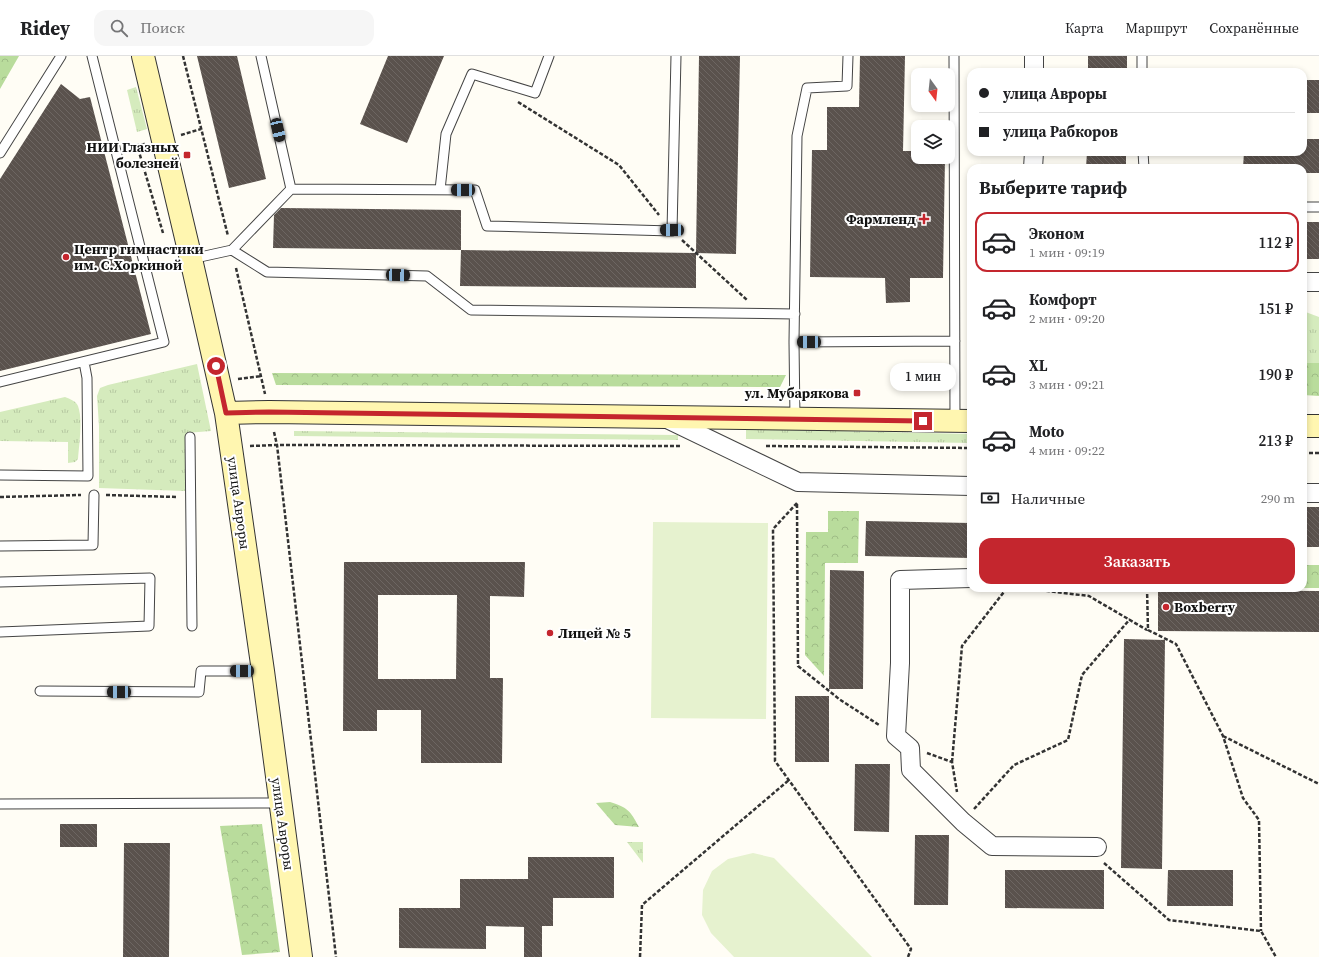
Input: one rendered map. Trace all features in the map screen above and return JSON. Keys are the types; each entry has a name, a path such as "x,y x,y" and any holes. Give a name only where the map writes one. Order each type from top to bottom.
{"street":[{"name":"улица Авроры","path":"143,56 226,413 263,671 301,957"},
{"path":"1034,56 1034,68"},
{"path":"1307,282 1319,282"},
{"path":"226,413 269,412 963,421"},
{"path":"662,417 798,482 967,486"},
{"path":"1307,426 1319,426"},
{"path":"1307,493 1319,493"},
{"path":"967,578 900,580 900,663 896,736 910,748 911,770 963,822 992,846 1097,847"}],"lane":[{"path":"0,153 62,56"},
{"path":"0,382 164,342 92,56"},
{"path":"261,56 291,189"},
{"path":"440,190 446,134 472,74 535,93 549,56"},
{"path":"191,259 232,250 291,189 475,190 487,226 672,230 676,56"},
{"path":"795,419 794,342 797,136 807,88 848,86 848,56"},
{"path":"954,56 955,342 963,421"},
{"path":"1142,56 1142,68"},
{"path":"1307,206 1319,207"},
{"path":"232,250 267,272 428,276 471,310 795,314"},
{"path":"794,342 955,342"},
{"path":"0,475 88,476 88,378 84,362"},
{"path":"190,437 192,626"},
{"path":"0,546 93,545 94,494"},
{"path":"0,582 150,578 149,626 0,632"},
{"path":"40,691 199,692 201,671 263,671"},
{"path":"0,804 281,803"}],"path":[{"path":"183,56 232,250 277,445 336,957"},
{"path":"516,101 619,165 672,230 746,300 753,300"},
{"path":"231,446 683,446"},
{"path":"762,446 967,448"},
{"path":"1307,453 1319,453"},
{"path":"798,482 798,666 839,699 896,736"},
{"path":"798,503 773,529 775,761 911,949 908,957"},
{"path":"952,762 962,646 1003,592"},
{"path":"1055,592 1088,596 1176,644 1223,736 1243,798 1259,820 1260,931"},
{"path":"1147,592 1148,630"},
{"path":"963,822 1014,765 1068,740 1082,675 1130,619"},
{"path":"1223,736 1319,784"},
{"path":"640,957 642,904 789,780"}],"green space":[{"path":"0,56 19,56 0,89"},
{"path":"136,87 147,129 137,132 127,90"},
{"path":"1307,312 1319,317 1319,363 1307,363"},
{"path":"1307,363 1319,363 1319,396 1307,395"},
{"path":"197,364 211,431 186,433 185,491 99,488 99,426 97,396 100,388"},
{"path":"272,373 786,375 780,387 276,385"},
{"path":"65,397 76,403 79,411 80,440 78,459 75,462 68,463 68,442 0,441 0,412"},
{"path":"746,429 967,434 967,443 746,439"},
{"path":"294,431 678,435 678,440 294,436"},
{"path":"828,511 859,511 858,563 825,563 824,676 805,655 806,532 828,532"},
{"path":"653,522 768,523 766,719 651,718"},
{"path":"1307,565 1319,565 1319,588 1307,588"},
{"path":"610,802 628,810 639,827 615,825 596,803"},
{"path":"262,824 280,952 242,955 220,826"},
{"path":"627,842 643,842 643,863"},
{"path":"753,853 774,858 872,957 734,957 711,933 702,915 703,890 712,871 728,859"}],"building":[{"path":"197,56 237,56 266,179 229,188"},
{"path":"388,56 444,56 407,143 360,124"},
{"path":"699,56 740,56 736,254 696,253"},
{"path":"860,56 905,56 903,151 911,151 911,164 945,164 943,278 910,278 910,302 886,303 885,278 810,277 812,150 827,150 827,107 859,107"},
{"path":"1088,56 1127,56 1127,68 1088,68"},
{"path":"1307,80 1319,80 1319,113 1307,113"},
{"name":"Центр гимнастики им. С.Хоркиной","path":"61,84 80,99 90,97 151,334 0,371 0,179"},
{"path":"1307,139 1319,139 1319,173 1307,173 1307,164 1243,164 1244,156 1307,156"},
{"path":"1087,156 1126,156 1126,164 1086,164"},
{"path":"281,208 461,210 461,250 273,248 274,215"},
{"path":"1307,222 1319,222 1319,259 1307,259"},
{"path":"461,250 696,253 696,288 460,286"},
{"path":"1307,507 1319,507 1319,547 1307,547"},
{"path":"866,521 967,523 967,558 865,556"},
{"path":"344,562 525,562 524,597 490,596 490,678 503,678 502,763 421,763 421,710 377,710 377,731 343,731","holes":["378,595 457,595 456,679 378,679"]},
{"path":"830,570 864,571 863,689 829,689"},
{"path":"1319,591 1319,632 1158,631 1158,592"},
{"path":"1124,639 1165,640 1162,869 1121,868"},
{"path":"795,696 829,696 829,762 795,762"},
{"path":"855,764 890,764 889,832 854,831"},
{"path":"60,824 97,824 97,847 60,847"},
{"path":"915,835 949,835 948,905 914,905"},
{"path":"124,843 170,843 169,957 123,957"},
{"path":"528,857 614,857 614,898 553,898 553,926 542,926 542,957 524,957 524,927 486,926 486,949 399,948 399,908 460,908 460,879 528,879"},
{"path":"1005,870 1104,870 1104,909 1005,908"},
{"path":"1168,870 1233,870 1233,906 1167,906"}],"place":[{"name":"НИИ Глазных болезней","path":"187,155"},
{"name":"Фармленд","path":"924,219"},
{"name":"Центр гимнастики им. С.Хоркиной","path":"66,257"},
{"name":"ул. Мубарякова","path":"857,393"},
{"name":"Boxberry","path":"1166,607"},
{"name":"Лицей № 5","path":"550,633"}],"route":[{"path":"216,366 226,413 269,412 923,421"}]}
